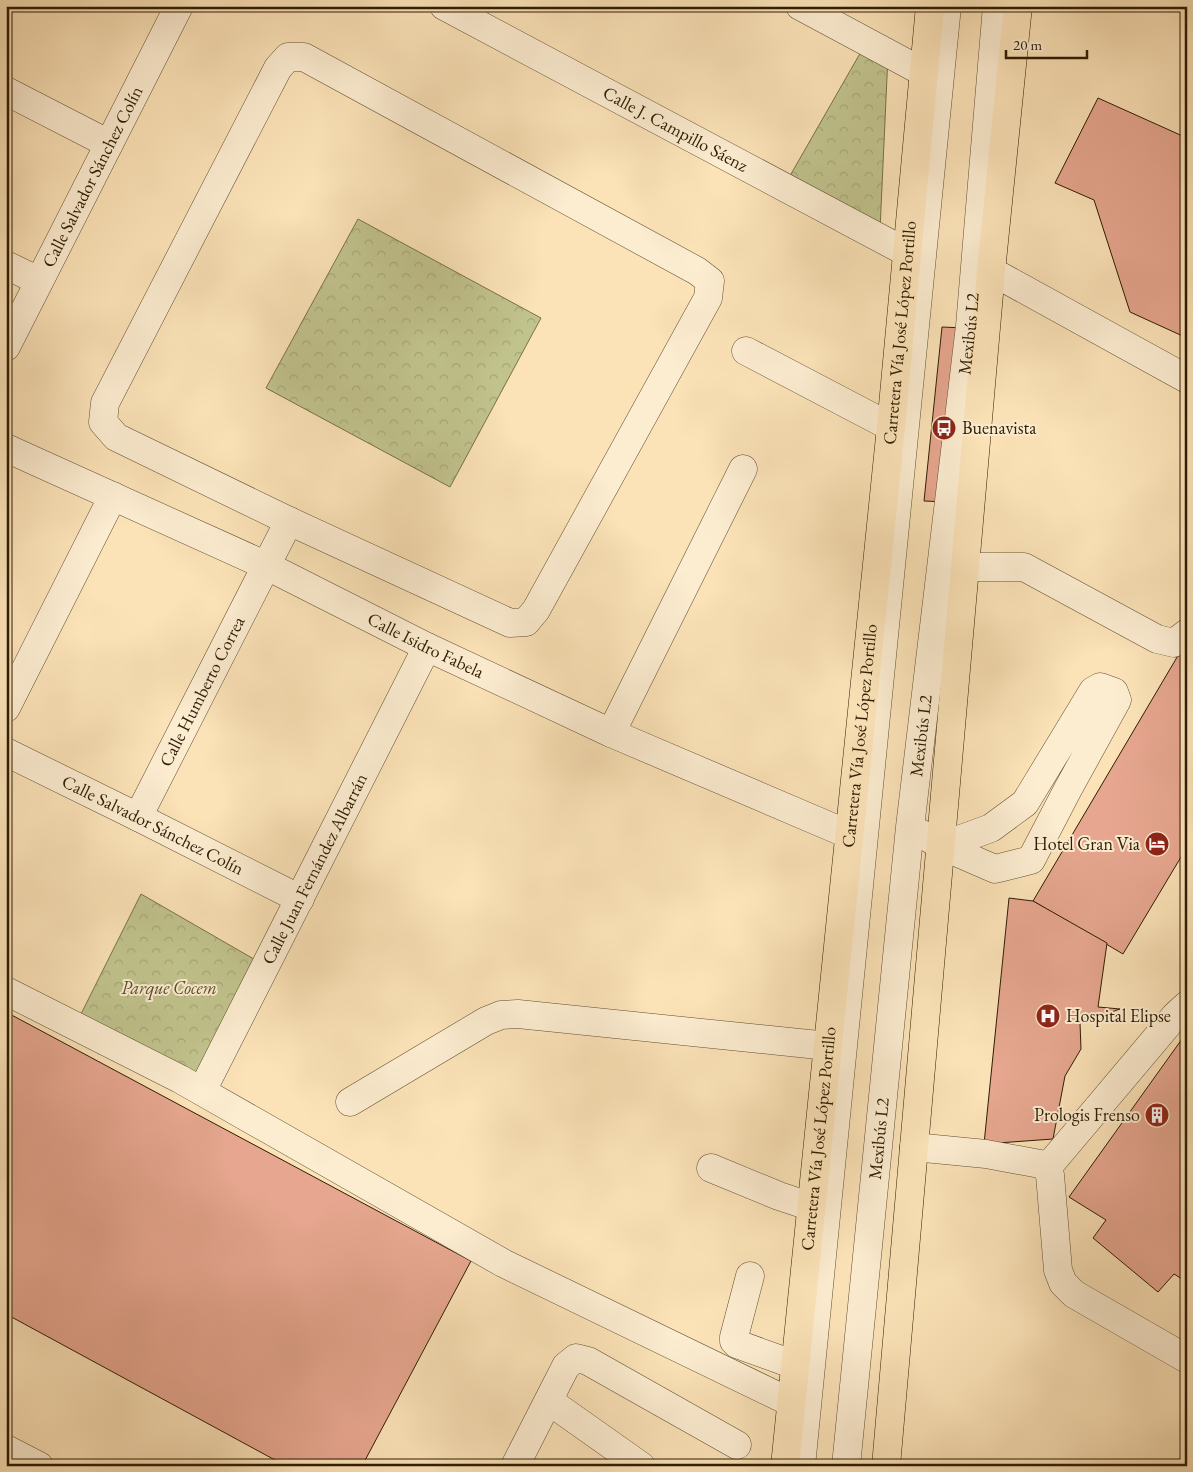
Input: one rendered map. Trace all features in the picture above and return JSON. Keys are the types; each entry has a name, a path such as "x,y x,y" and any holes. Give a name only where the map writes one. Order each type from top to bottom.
{"main road":[{"name":"Carretera Vía José López Portillo","path":"785,1466 891,427 930,6"},
{"path":"886,1466 942,846 991,271 1018,6"}],"street":[{"name":"Calle Salvador Sánchez Colín","path":"6,347 178,6"},
{"name":"Calle J. Campillo Sáenz","path":"444,6 908,252"},
{"path":"800,6 924,72"},
{"path":"801,1466 948,6"},
{"name":"Mexibús L2","path":"846,1466 910,827 970,326 997,6"},
{"path":"288,57 304,57 698,271 710,281 708,298 536,610 526,622 510,622 289,521 116,436 103,422 105,402 278,68 288,57"},
{"path":"6,91 109,144"},
{"path":"6,265 39,281"},
{"path":"991,271 1187,379"},
{"path":"746,351 891,427"},
{"name":"Calle Isidro Fabela","path":"6,448 267,566 427,646 611,733 850,835"},
{"path":"611,733 743,469"},
{"path":"6,708 113,496"},
{"name":"Calle Humberto Correa","path":"138,816 289,521"},
{"path":"965,567 1024,567 1157,639 1174,643 1187,633"},
{"name":"Calle Juan Fernández Albarrán","path":"202,1091 427,646"},
{"path":"910,827 942,846 995,869 1031,860 1117,700 1114,692 1100,687 1093,690 1024,803 991,828 942,846"},
{"name":"Calle Salvador Sánchez Colín","path":"6,752 138,816 300,899"},
{"path":"6,991 202,1091 503,1263 792,1403"},
{"path":"1046,1168 1175,1016 1187,1005"},
{"path":"350,1102 486,1021 501,1014 518,1014 828,1046"},
{"path":"914,1147 986,1154 1040,1164 1046,1168 1050,1176 1058,1270 1063,1283 1074,1294 1187,1359"},
{"path":"711,1168 779,1196 812,1207"},
{"path":"750,1276 734,1341 752,1350 795,1365"},
{"path":"524,1462 566,1366 576,1358 588,1361 737,1445"},
{"path":"549,1402 641,1466"},
{"path":"6,1449 39,1466"}],"green space":[{"path":"866,43 888,55 880,230 787,181"},
{"path":"358,219 541,318 450,487 266,388"},
{"name":"Parque Cocem","path":"141,894 259,962 196,1081 78,1020"}],"building":[{"path":"1098,98 1187,138 1187,338 1130,312 1094,200 1055,183"},
{"path":"942,327 964,328 947,502 924,501"},
{"path":"1186,642 1187,847 1123,954 1033,901"},
{"name":"Hospital Elipse","path":"1009,898 1033,901 1107,943 1098,1007 1120,1009 1080,1023 1081,1049 1065,1076 1053,1139 984,1144"},
{"path":"6,1012 471,1261 362,1466 286,1466 6,1314"},
{"name":"Prologis Frenso","path":"1187,1032 1187,1282 1174,1274 1158,1292 1093,1238 1106,1220 1069,1197"}],"place":[{"name":"Buenavista","path":"944,428"},
{"name":"Hotel Gran Via","path":"1157,844"},
{"name":"Hospital Elipse","path":"1048,1016"},
{"name":"Prologis Frenso","path":"1157,1115"}]}
